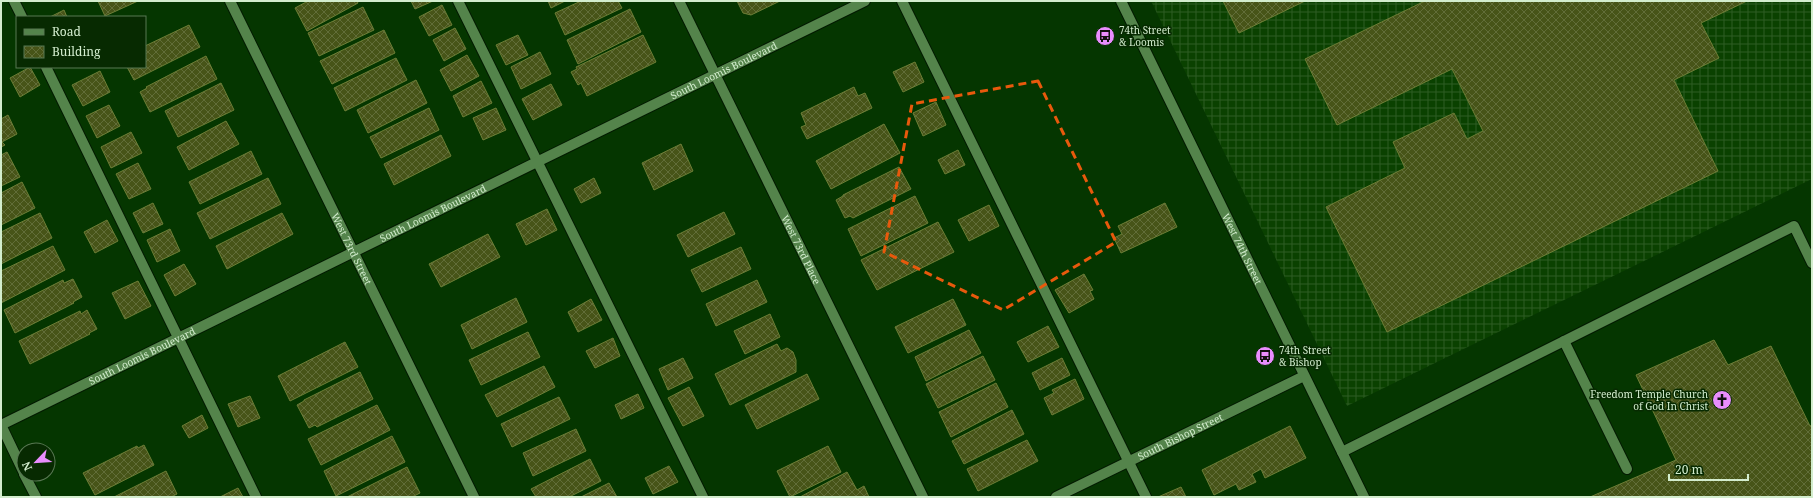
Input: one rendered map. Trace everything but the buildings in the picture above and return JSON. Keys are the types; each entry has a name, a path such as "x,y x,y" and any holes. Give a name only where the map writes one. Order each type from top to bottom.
{"street":[{"path":"14,1 22,16"},
{"name":"West 73rd Street","path":"230,1 474,497"},
{"path":"458,1 702,497"},
{"name":"West 73rd Place","path":"679,1 924,497"},
{"name":"South Loomis Boulevard","path":"1,425 865,1"},
{"path":"902,1 1146,497"},
{"name":"West 74th Street","path":"1121,1 1364,497"},
{"path":"46,68 256,497"},
{"path":"1342,452 1794,226 1812,263"},
{"path":"1564,341 1627,468"},
{"name":"South Bishop Street","path":"1056,497 1304,376"},
{"path":"1,425 16,457"},
{"path":"28,482 36,497"}],"highlighted area":[{"path":"1038,81 1116,242 1003,310 884,252 912,104"}],"shaded area":[{"path":"1151,1 1812,1 1812,179 1347,406"}],"place":[{"name":"74th Street & Loomis","path":"1105,36"},
{"name":"74th Street & Bishop","path":"1265,356"},
{"name":"Freedom Temple Church of God In Christ","path":"1722,400"}]}
